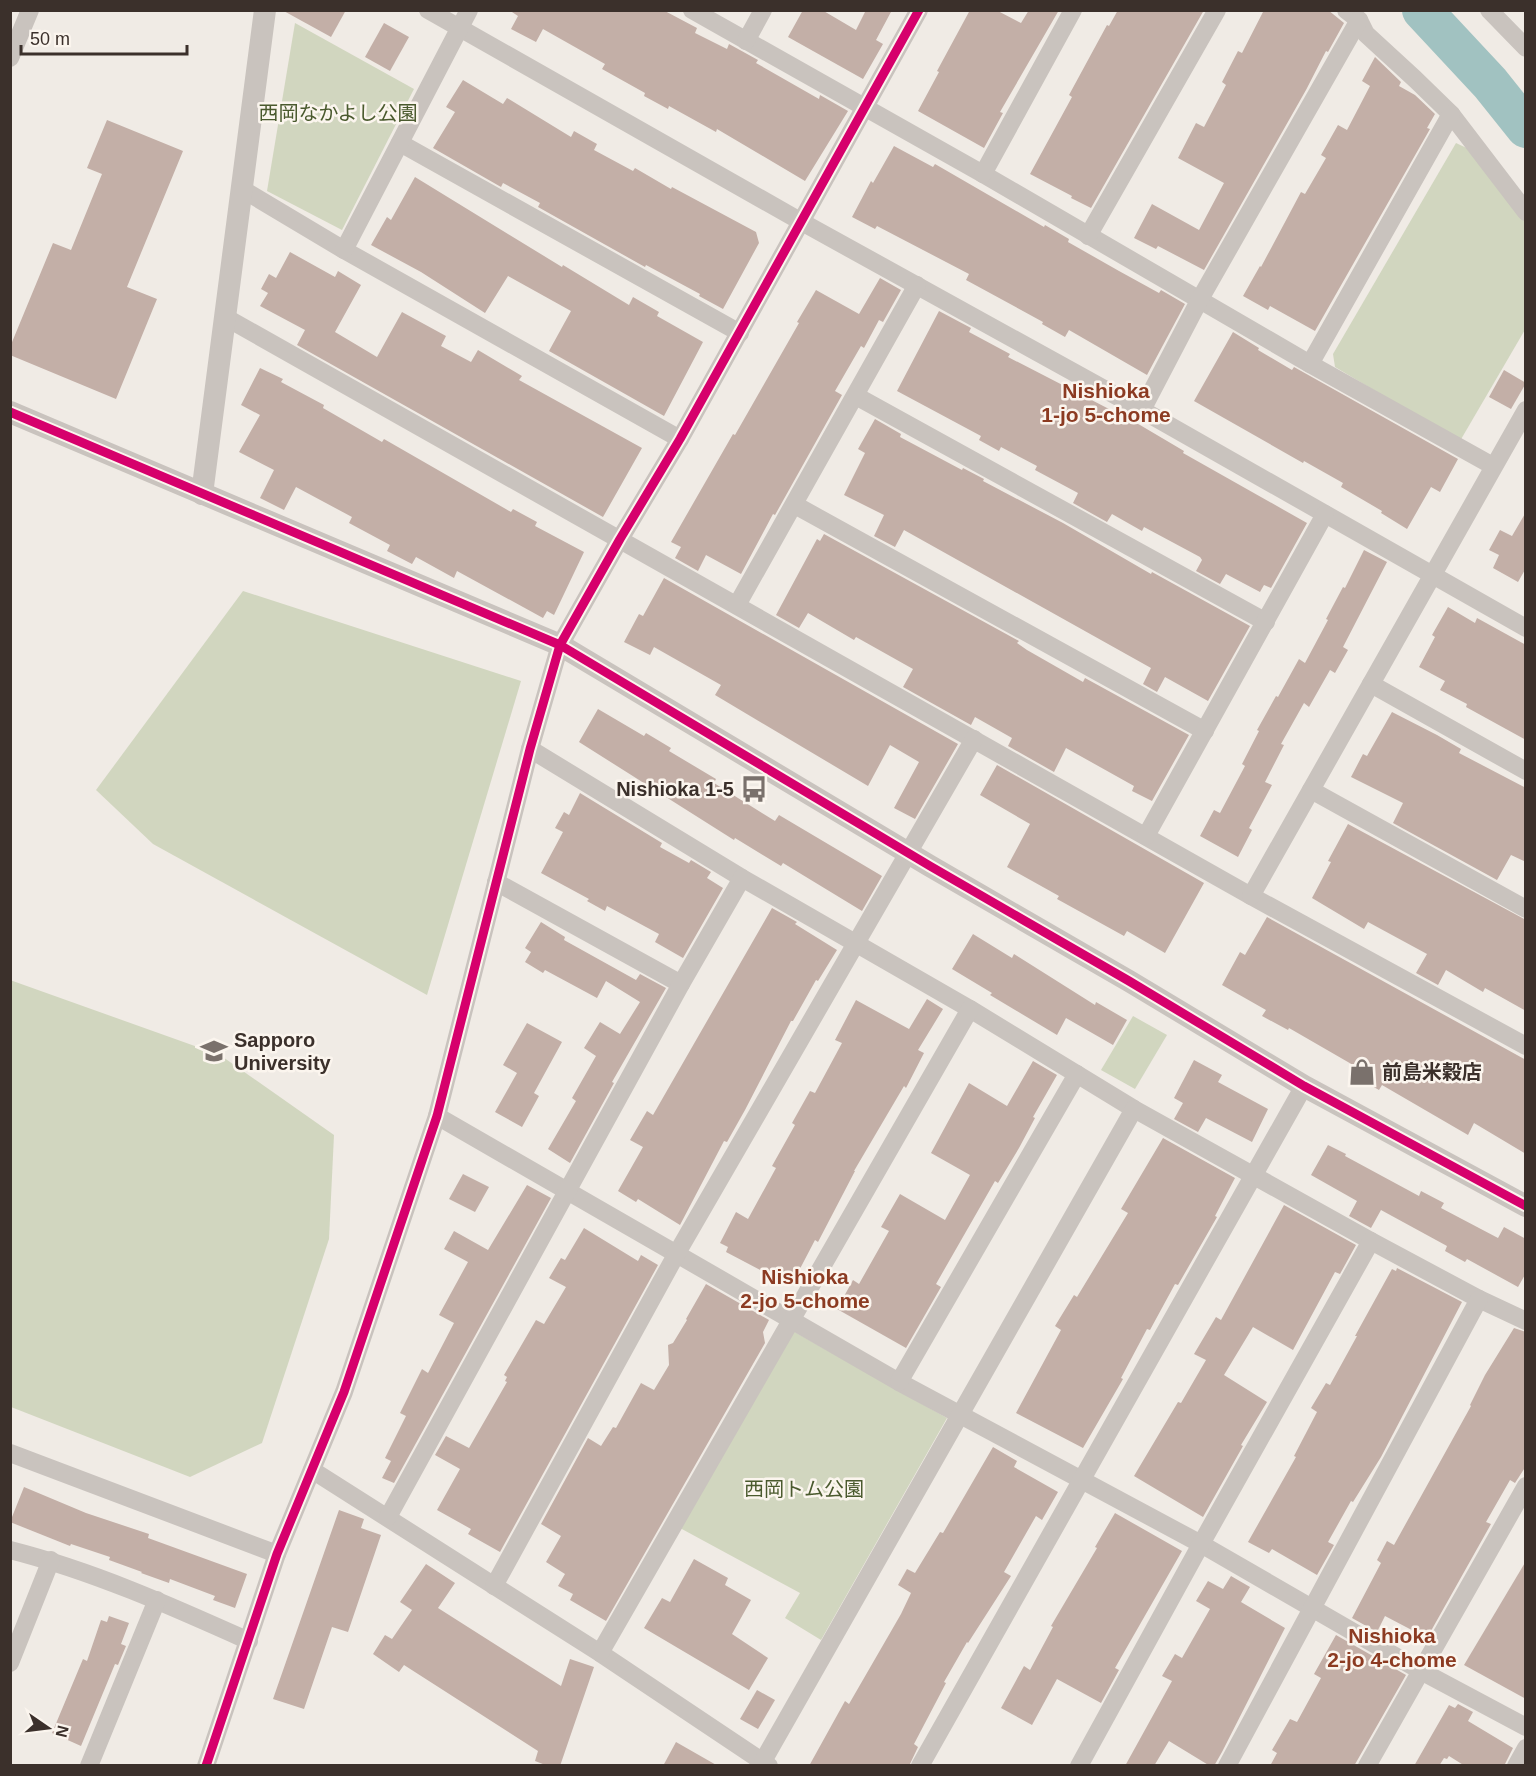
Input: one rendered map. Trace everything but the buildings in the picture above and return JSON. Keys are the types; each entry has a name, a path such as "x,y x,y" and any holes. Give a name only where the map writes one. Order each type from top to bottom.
{"street":[{"path":"10,58 30,10"},
{"path":"202,494 265,10"},
{"path":"428,10 1526,628"},
{"path":"344,250 469,10"},
{"path":"692,10 983,174 1310,364 1493,466"},
{"path":"746,41 763,10"},
{"path":"207,1766 277,1554 344,1392 436,1116 530,749 560,645 740,333 800,221 919,10"},
{"path":"983,174 1074,10"},
{"path":"1088,236 1217,10"},
{"path":"1489,10 1526,48"},
{"path":"1142,410 1352,15 1366,34 1451,114 1526,212"},
{"path":"1310,364 1451,114"},
{"path":"400,143 740,333"},
{"path":"242,189 344,250 680,439"},
{"path":"737,605 917,285"},
{"path":"225,317 1251,896 1526,1046"},
{"path":"856,396 1266,622"},
{"path":"1251,896 1526,411"},
{"path":"10,412 560,645 1304,1086 1526,1206"},
{"path":"795,505 1205,731"},
{"path":"1146,836 1326,514"},
{"path":"1371,684 1526,771"},
{"path":"494,1586 677,1253 974,739"},
{"path":"530,749 742,878 970,1009 1134,1109 1371,1241 1479,1299 1526,1321"},
{"path":"1311,790 1526,909"},
{"path":"388,1517 681,984 742,878"},
{"path":"496,882 681,984"},
{"path":"600,1653 970,1009"},
{"path":"899,1382 1077,1074"},
{"path":"920,1766 1304,1086"},
{"path":"312,1470 600,1653 766,1763 1134,1109"},
{"path":"436,1116 899,1382 1201,1544 1421,1671 1526,1726"},
{"path":"1079,1766 1371,1241"},
{"path":"1227,1766 1479,1299"},
{"path":"10,1453 277,1554"},
{"path":"1367,1766 1526,1486"},
{"path":"10,1550 51,1560 157,1600 249,1641"},
{"path":"10,1663 51,1560"},
{"path":"89,1766 157,1600"},
{"path":"1516,1766 1526,1748"}],"green space":[{"name":"西岡なかよし公園","path":"295,23 414,89 342,230 267,191"},
{"path":"1456,143 1473,151 1525,213 1526,328 1460,441 1335,367 1333,354"},
{"path":"243,591 521,681 427,995 153,844 96,790"},
{"path":"10,980 220,1055 334,1135 329,1239 262,1443 190,1477 11,1407"},
{"path":"1133,1016 1167,1035 1135,1089 1101,1070"},
{"name":"西岡トム公園","path":"793,1331 947,1418 821,1640 785,1618 800,1593 680,1528"}],"waterway":[{"path":"1422,10 1490,83 1526,128"}],"cycle path":[{"path":"206,1766 277,1554 344,1392 437,1116 530,749 560,645 680,439 919,10"},
{"path":"10,412 560,645 1304,1086 1526,1206"}],"place":[{"name":"Nishioka 1-5","path":"754,789"},
{"name":"Sapporo University","path":"214,1051"},
{"name":"前島米穀店","path":"1362,1072"}],"district":[{"name":"Nishioka 1-jo 5-chome","path":"1106,403"},
{"name":"Nishioka 2-jo 5-chome","path":"805,1289"},
{"name":"Nishioka 2-jo 4-chome","path":"1392,1648"}]}
